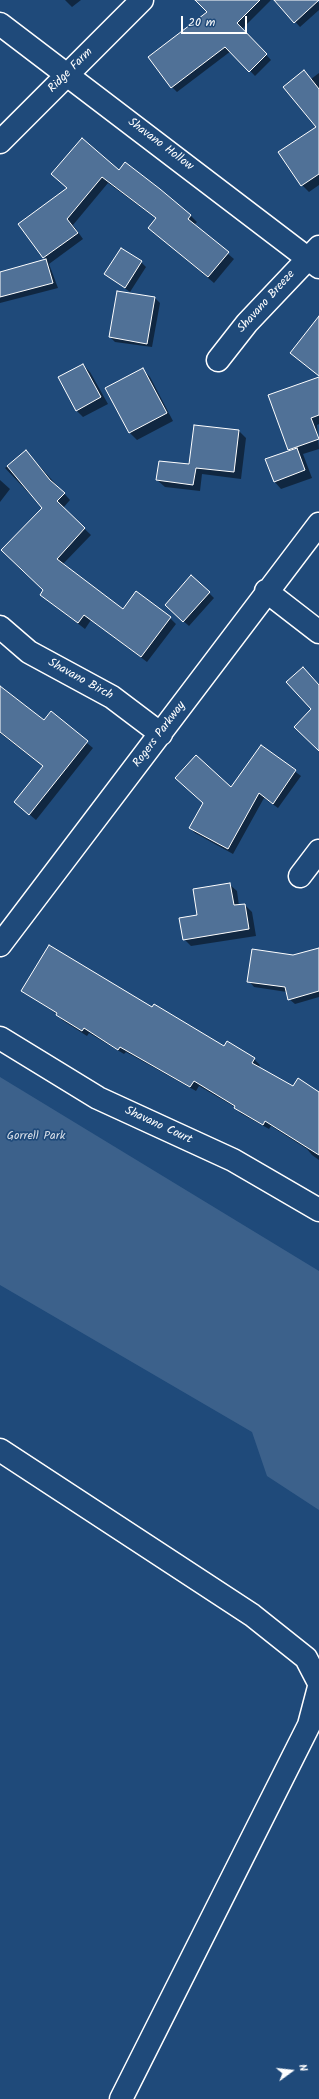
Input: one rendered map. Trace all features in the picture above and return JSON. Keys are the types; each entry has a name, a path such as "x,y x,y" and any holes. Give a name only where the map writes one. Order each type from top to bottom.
{"street":[{"name":"Ridge Farm","path":"0,142 142,0"},
{"name":"Shavano Hollow","path":"0,24 315,257"},
{"name":"Shavano Breeze","path":"218,360 247,323 315,257"},
{"name":"Rogers Parkway","path":"0,945 319,524"},
{"path":"266,592 319,632"},
{"name":"Shavano Birch","path":"0,627 29,652 112,697 161,734"},
{"path":"300,876 319,851"},
{"name":"Shavano Court","path":"0,1038 98,1098 233,1160 319,1210"},
{"path":"0,1450 252,1615 306,1658 319,1683"},
{"path":"121,2099 308,1725 319,1687"}],"green space":[{"name":"Gorrell Park","path":"0,1077 319,1271 319,1510 267,1476 252,1432 0,1285"}],"building":[{"path":"195,0 260,0 237,23 267,54 249,72 225,47 171,88 148,57 207,12"},
{"path":"274,0 319,0 294,23"},
{"path":"304,70 319,89 319,174 301,186 278,152 316,127 283,87"},
{"path":"82,138 119,170 125,162 160,189 191,215 188,219 229,252 208,277 148,228 156,218 102,177 67,219 78,233 43,258 18,224 67,188 51,174"},
{"path":"121,248 142,261 125,288 104,274"},
{"path":"46,259 53,283 0,297 0,272"},
{"path":"117,291 155,297 147,344 109,337"},
{"path":"319,316 319,376 290,353"},
{"path":"83,364 101,397 76,411 58,377"},
{"path":"143,368 167,413 129,433 105,388"},
{"path":"319,377 319,415 311,418 319,439 288,450 268,395"},
{"path":"194,425 239,430 234,472 196,468 193,485 156,480 159,461 189,464"},
{"path":"297,448 305,470 274,482 265,459"},
{"path":"26,450 50,480 65,493 57,501 85,528 57,559 123,609 136,591 171,617 141,657 84,615 78,623 40,595 43,590 1,550 42,508 7,466"},
{"path":"191,575 210,592 183,622 165,605"},
{"path":"303,667 319,685 319,751 294,727 311,709 286,682"},
{"path":"0,686 44,720 51,711 88,741 29,815 14,802 43,766 0,732"},
{"path":"261,745 296,770 273,804 259,793 228,849 189,828 203,803 175,778 196,755 231,787"},
{"path":"230,883 234,905 245,904 249,929 183,940 179,918 197,915 193,889"},
{"path":"49,945 152,1007 154,1004 224,1046 227,1041 255,1058 252,1063 293,1086 298,1078 319,1092 319,1155 265,1121 263,1125 234,1108 235,1106 194,1081 190,1087 120,1047 118,1050 84,1028 82,1031 56,1015 57,1013 21,991"},
{"path":"319,948 319,991 288,1000 285,987 247,982 252,949 293,955"}]}
